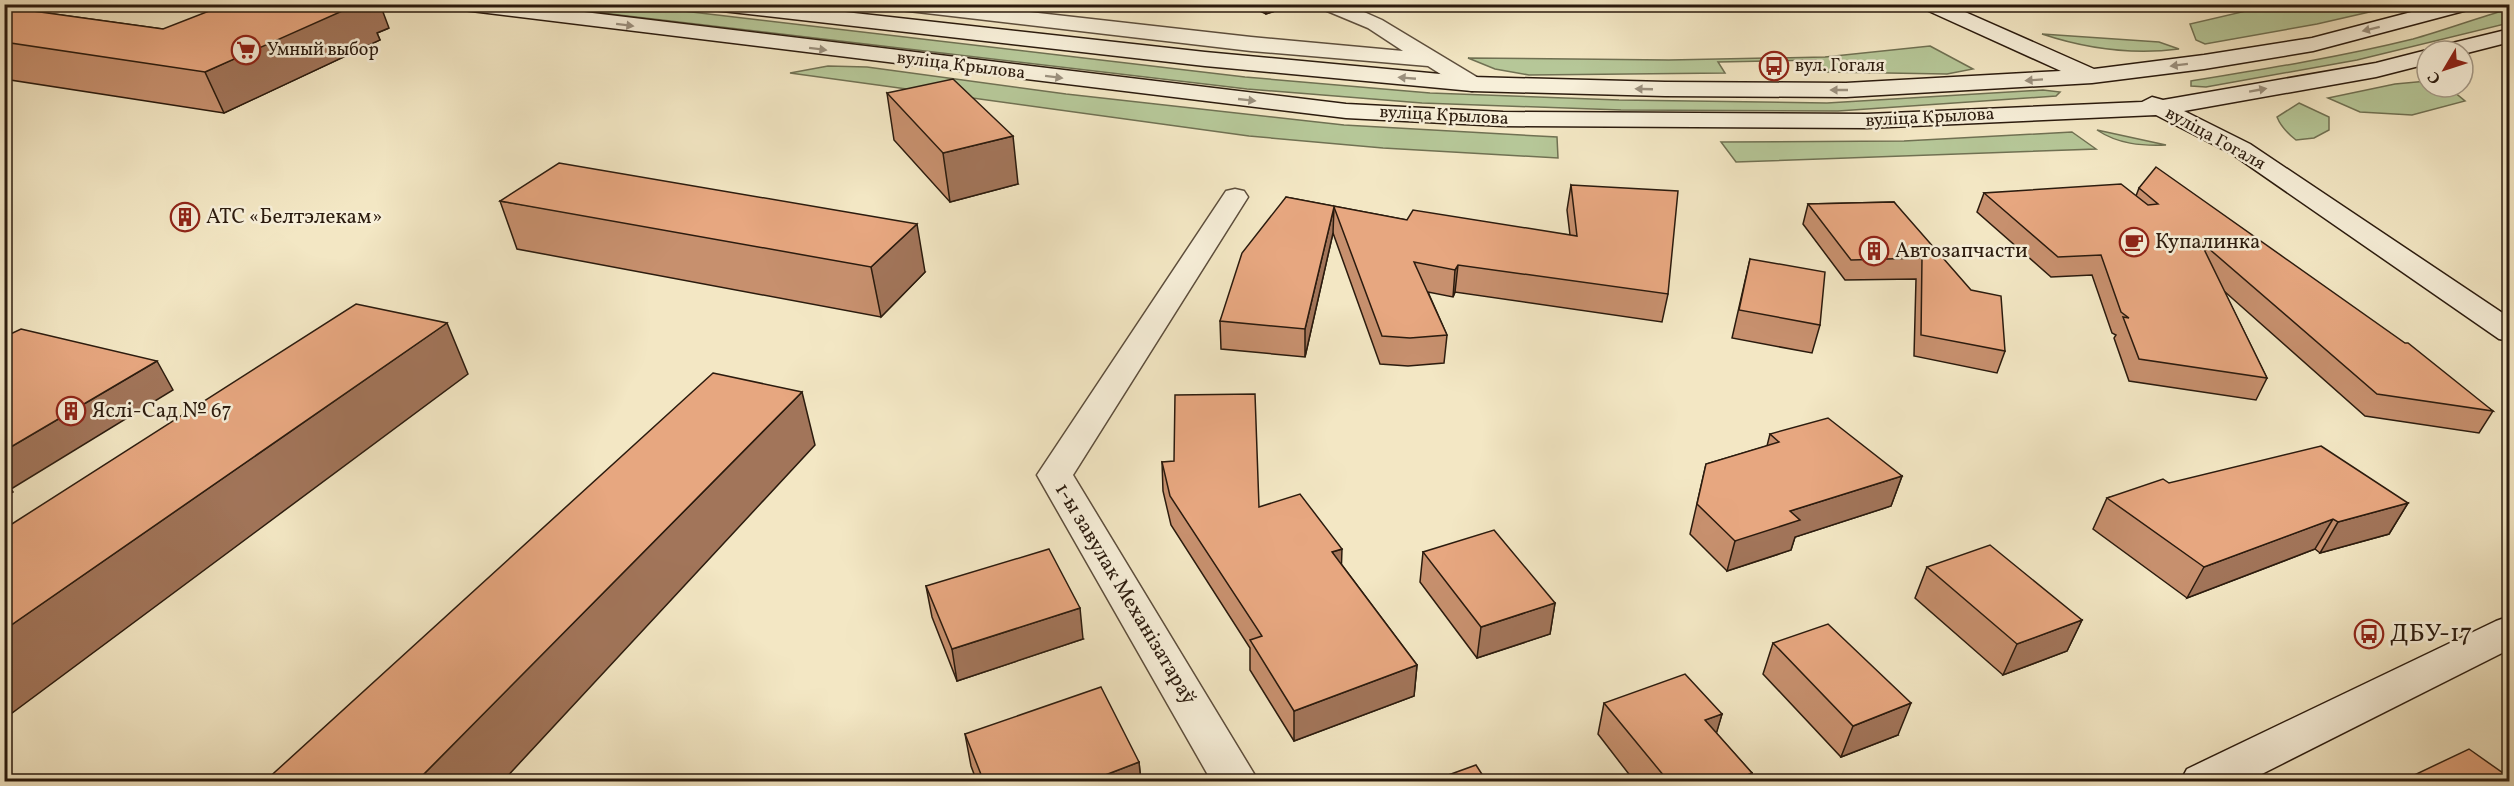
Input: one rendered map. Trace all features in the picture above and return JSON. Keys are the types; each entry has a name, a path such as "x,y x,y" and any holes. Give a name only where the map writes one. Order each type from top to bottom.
{"main road":[{"name":"вуліца Крылова","path":"463,4 1346,111 1503,119 1867,121 2159,108 2376,70 2415,60"},
{"name":"вуліца Крылова","path":"713,4 1193,58 1472,84 1665,90 1846,90 2092,76 2313,44 2468,4"},
{"path":"900,4 1251,44 1434,60"},
{"path":"1327,4 1375,24 1472,84"},
{"name":"вуліца Гогаля","path":"1929,4 2092,76 2241,149 2510,332"},
{"path":"2475,44 2510,35"},
{"name":"1-ы завулак Механізатараў","path":"1236,197 1055,475 1236,782"},
{"path":"2203,782 2510,631"}],"green space":[{"path":"534,5 632,5 1245,77 1430,93 1619,100 1827,103 2043,90 2060,92 2056,96 1838,111 1621,110 1422,103 1247,89"},
{"path":"2272,5 2400,5 2317,24 2205,44 2196,40 2190,24"},
{"path":"2509,9 2509,23 2443,39 2415,39 2415,46 2357,60 2206,87 2191,86 2191,81 2330,57 2413,39"},
{"path":"2042,34 2159,42 2179,49 2126,51 2076,44"},
{"path":"1930,46 1973,69 1947,74 1827,72 1816,60 1718,62 1725,73 1529,75 1495,69 1468,58 1669,60 1825,57"},
{"path":"828,66 867,67 1066,94 1344,125 1557,137 1558,158 1383,148 1249,136 790,73"},
{"path":"2415,82 2415,99 2463,99 2465,101 2412,115 2360,112 2328,98"},
{"path":"2299,103 2329,117 2329,130 2314,138 2296,140 2290,135 2282,127 2277,117"},
{"path":"2097,130 2166,145 2130,143"},
{"path":"2072,132 2096,149 1736,162 1721,142 1904,141"}],"building":[{"path":"227,4 358,4 205,72 4,42 4,7 163,29"},
{"path":"953,79 1013,136 943,153 887,93"},
{"path":"559,163 917,224 871,267 500,201"},
{"path":"2156,167 2408,343 2493,411 2377,394 2200,241 2267,378 2139,359 2123,317 2129,318 2121,312 2101,255 2058,257 1984,193 2121,184 2148,205 2158,204 2139,188"},
{"path":"1571,185 1678,191 1668,294 1458,265 1455,270 1414,262 1447,335 1410,338 1382,336 1334,207 1305,329 1220,321 1242,253 1286,197 1407,220 1413,210 1577,236"},
{"path":"1894,202 1971,290 2001,296 2005,351 1921,335 1922,258 1851,260 1808,204"},
{"path":"1750,259 1825,272 1820,325 1739,310"},
{"path":"356,304 447,323 4,630 4,529"},
{"name":"Яслі-Сад № 67","path":"21,329 157,361 4,451 4,337"},
{"path":"713,373 802,392 416,782 264,782"},
{"path":"1255,394 1259,507 1300,494 1342,549 1332,552 1417,665 1294,711 1250,640 1262,636 1170,496 1162,462 1174,461 1175,395"},
{"path":"1828,418 1902,476 1790,511 1800,520 1735,541 1697,504 1706,464 1779,442 1770,434"},
{"path":"2321,446 2408,503 2338,522 2333,519 2204,567 2107,498 2163,479 2169,483"},
{"path":"1494,530 1555,603 1481,627 1423,552"},
{"path":"1990,545 2082,620 2017,644 1927,567"},
{"path":"1049,549 1080,608 952,649 926,586"},
{"path":"1828,624 1911,703 1853,726 1773,643"},
{"path":"1685,674 1722,714 1705,720 1752,773 1731,782 1669,782 1604,703"},
{"path":"1101,687 1139,762 1087,782 984,782 965,734"},
{"path":"2469,749 2510,778 2510,782 2409,782 2406,779"},
{"path":"1476,765 1487,782 1429,782"}],"place":[{"name":"Умный выбор","path":"246,50"},
{"name":"вул. Гогаля","path":"1774,66"},
{"name":"АТС «Белтэлекам»","path":"185,217"},
{"name":"Купалинка","path":"2134,242"},
{"name":"Автозапчасти","path":"1874,251"},
{"name":"Яслі-Сад № 67","path":"71,411"},
{"name":"ДБУ-17","path":"2369,634"}]}
